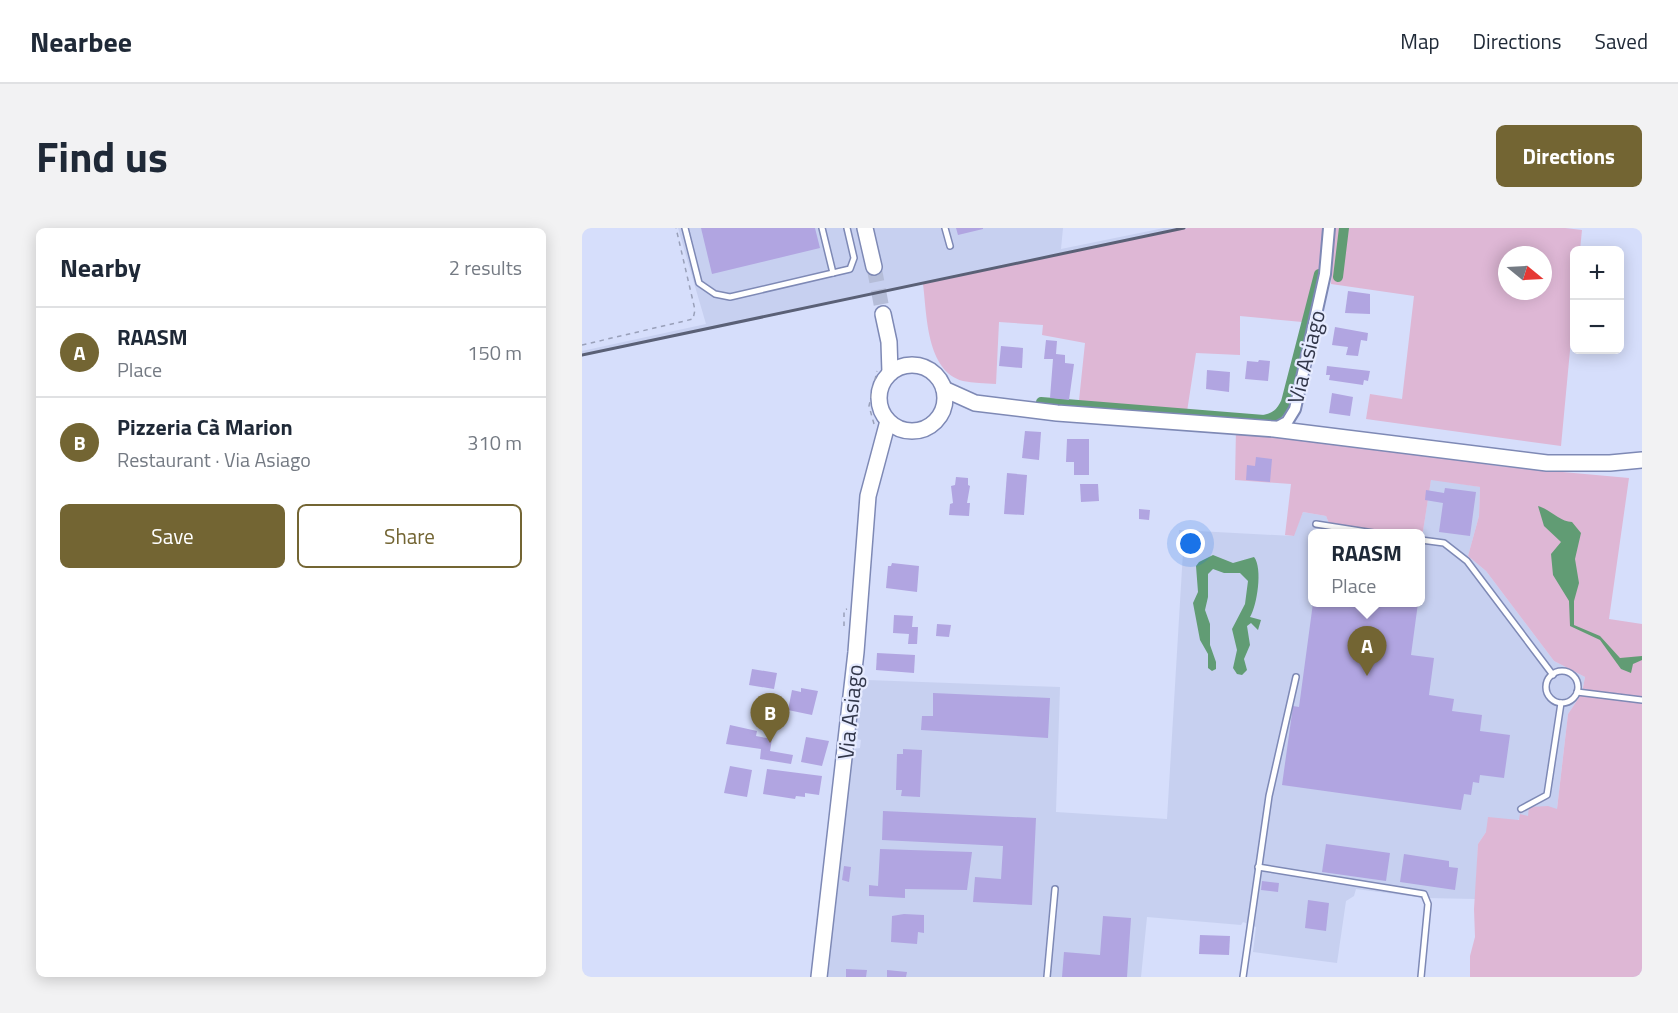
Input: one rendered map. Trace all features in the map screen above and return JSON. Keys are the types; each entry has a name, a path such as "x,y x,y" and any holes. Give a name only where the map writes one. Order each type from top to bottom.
{"main road":[{"path":"865,228 874,267"},
{"name":"Via Asiago","path":"819,977 856,652 868,496 883,448 879,391 890,342 883,314"},
{"name":"Via Asiago","path":"890,342 910,365 931,371 944,389 975,403 1126,419 1274,429"},
{"path":"884,371 910,365"},
{"path":"941,415 945,398 944,389"},
{"name":"Via Asiago","path":"883,448 903,430 924,429 941,415 975,403"},
{"path":"882,426 903,430"},
{"path":"1274,429 1547,463 1610,463 1642,460"}],"street":[{"name":"Via Asiago","path":"1274,429 1287,422 1294,409 1325,274 1329,228"},
{"name":"Via Asiago","path":"1294,409 1303,433"}],"lane":[{"path":"685,228 699,283 723,296 850,268 854,262 847,228"},
{"path":"822,228 833,273"},
{"path":"945,228 950,246"},
{"path":"1317,524 1348,529"},
{"path":"1425,541 1444,543 1467,561 1553,675"},
{"path":"1562,671 1571,674 1577,682 1577,692 1572,700 1561,703 1548,694 1547,684 1553,675 1562,671"},
{"path":"1242,977 1269,796 1296,677"},
{"path":"1577,692 1642,700"},
{"path":"1521,809 1547,795 1561,703"},
{"path":"1258,867 1424,894 1428,904 1421,977"},
{"path":"1047,977 1055,889"}],"path":[{"path":"582,345 693,319 696,310 676,228"},
{"path":"882,426 869,406 884,371"}],"shaded area":[{"path":"678,228 1063,228 1061,249 1164,228 1188,228 582,356 582,351 706,324"},
{"path":"1188,228 1329,228 1313,323 1240,316 1240,355 1196,353 1186,418 1078,410 1085,343 1042,335 1043,325 999,322 996,384 963,381 951,375 935,354 928,325 923,284"},
{"path":"1334,228 1565,228 1582,230 1580,246 1570,246 1570,350 1561,446 1366,419 1370,394 1402,399 1414,296 1331,284"},
{"path":"1236,429 1320,438 1498,466 1629,478 1609,619 1642,624 1642,977 1470,977 1470,956 1475,937 1474,909 1478,844 1486,832 1488,817 1519,820 1520,814 1528,816 1529,807 1548,806 1557,809 1568,714 1582,693 1585,677 1554,661 1486,571 1468,556 1479,516 1480,487 1431,480 1423,529 1331,529 1326,516 1303,512 1294,536 1285,535 1291,484 1235,480"},
{"path":"1431,479 1480,487 1479,516 1468,556 1486,571 1554,661 1585,677 1582,693 1568,714 1557,809 1528,816 1486,832 1478,844 1476,899 1425,898 1356,889 1354,896 1346,901 1337,963 1253,952 1256,927 1243,922 1241,925 1147,917 1141,977 826,977 853,749 860,748 861,740 854,738 858,693 867,680 1060,687 1056,812 1167,819 1183,552 1178,551 1179,530 1293,536 1303,512 1326,516 1331,529 1308,529 1308,607 1425,607 1423,529"},
{"path":"1538,506 1563,520 1572,522 1581,533 1575,559 1579,583 1574,601 1574,625 1600,636 1620,658 1642,656 1642,660 1633,664 1631,673 1621,669 1600,640 1570,626 1569,601 1553,575 1551,554 1561,542 1544,526"},
{"path":"1213,555 1233,563 1254,557 1257,562 1258,587 1250,617 1261,620 1258,630 1251,623 1247,626 1250,645 1244,659 1247,670 1242,675 1237,674 1233,668 1237,650 1232,629 1245,604 1248,581 1240,573 1224,573 1213,569 1208,574 1208,597 1205,610 1210,624 1210,645 1216,662 1216,669 1212,671 1208,668 1208,654 1200,640 1193,603 1198,592 1196,566"}],"building":[{"path":"701,228 815,228 820,248 712,274"},
{"path":"956,228 983,228 983,229 958,235"},
{"path":"1348,291 1370,294 1370,314 1345,313"},
{"path":"1335,327 1368,333 1367,341 1361,340 1358,356 1346,355 1348,347 1332,345"},
{"path":"1046,340 1057,341 1056,354 1065,355 1065,363 1074,364 1069,400 1050,398 1053,359 1044,359"},
{"path":"1001,346 1023,348 1022,368 999,366"},
{"path":"1259,360 1270,361 1268,381 1245,379 1247,361 1258,362"},
{"path":"1327,366 1370,371 1368,381 1364,380 1363,385 1329,380 1330,375 1326,375"},
{"path":"1207,370 1230,372 1229,392 1206,389"},
{"path":"1332,393 1353,397 1350,416 1329,413"},
{"path":"1025,431 1041,432 1039,460 1022,458"},
{"path":"1067,439 1089,439 1089,475 1074,475 1074,462 1066,462"},
{"path":"1256,457 1272,459 1270,482 1246,480 1247,465 1255,466"},
{"path":"1007,473 1027,475 1024,515 1004,514"},
{"path":"956,477 968,478 969,516 949,515 950,504 953,503 951,486 955,485"},
{"path":"1080,484 1098,484 1099,501 1081,502"},
{"path":"1445,488 1476,492 1470,536 1439,532 1443,503 1425,500 1426,490 1444,493"},
{"path":"1139,509 1150,510 1149,520 1139,519"},
{"path":"892,563 919,566 917,592 886,588 888,566"},
{"path":"1312,607 1417,607 1411,655 1434,658 1429,695 1454,699 1452,711 1482,715 1480,731 1510,735 1504,778 1480,775 1479,783 1473,782 1471,795 1464,794 1461,810 1282,785 1293,706 1299,707"},
{"path":"894,615 913,616 912,627 918,627 917,644 908,644 909,634 893,633"},
{"path":"937,624 951,625 949,637 936,636"},
{"path":"877,653 915,655 914,673 876,670"},
{"path":"752,669 777,673 774,689 749,685"},
{"path":"801,688 818,691 812,715 788,710 792,690 801,692"},
{"path":"933,693 1050,698 1048,738 921,730 922,716 933,716"},
{"path":"730,725 757,731 756,736 772,739 770,751 793,755 791,764 760,759 761,749 726,744"},
{"path":"806,737 829,741 822,766 801,762"},
{"path":"903,749 922,750 920,797 901,796 902,790 896,790 897,754 903,754"},
{"path":"730,766 752,770 747,797 724,793"},
{"path":"767,769 822,776 819,795 805,793 805,797 796,796 795,799 763,794"},
{"path":"883,811 1036,818 1032,905 973,902 975,877 1001,879 1003,846 882,840"},
{"path":"1326,844 1390,853 1386,881 1322,872"},
{"path":"880,849 972,852 967,890 905,889 905,898 869,896 869,885 878,886"},
{"path":"1404,854 1449,861 1449,867 1458,868 1455,890 1400,882"},
{"path":"844,866 851,867 849,882 842,880"},
{"path":"1262,881 1279,883 1278,892 1261,890"},
{"path":"1308,900 1329,903 1326,931 1305,928"},
{"path":"924,915 924,933 918,932 917,944 891,942 892,916"},
{"path":"1103,916 1131,918 1127,977 1062,977 1064,952 1100,955"},
{"path":"1200,935 1230,936 1229,955 1199,954"},
{"path":"846,969 867,970 866,977 846,977"},
{"path":"887,970 907,972 906,977 887,977"}],"waterway":[{"path":"1338,277 1344,228"},
{"path":"1041,402 1264,420 1271,418 1280,412 1286,402 1319,274"}],"tunnel":[{"path":"874,267 883,314"}],"railway":[{"path":"582,355 1184,228"}],"place":[{"name":"RAASM","path":"1367,676"},
{"name":"Pizzeria Cà Marion","path":"770,743"}]}
